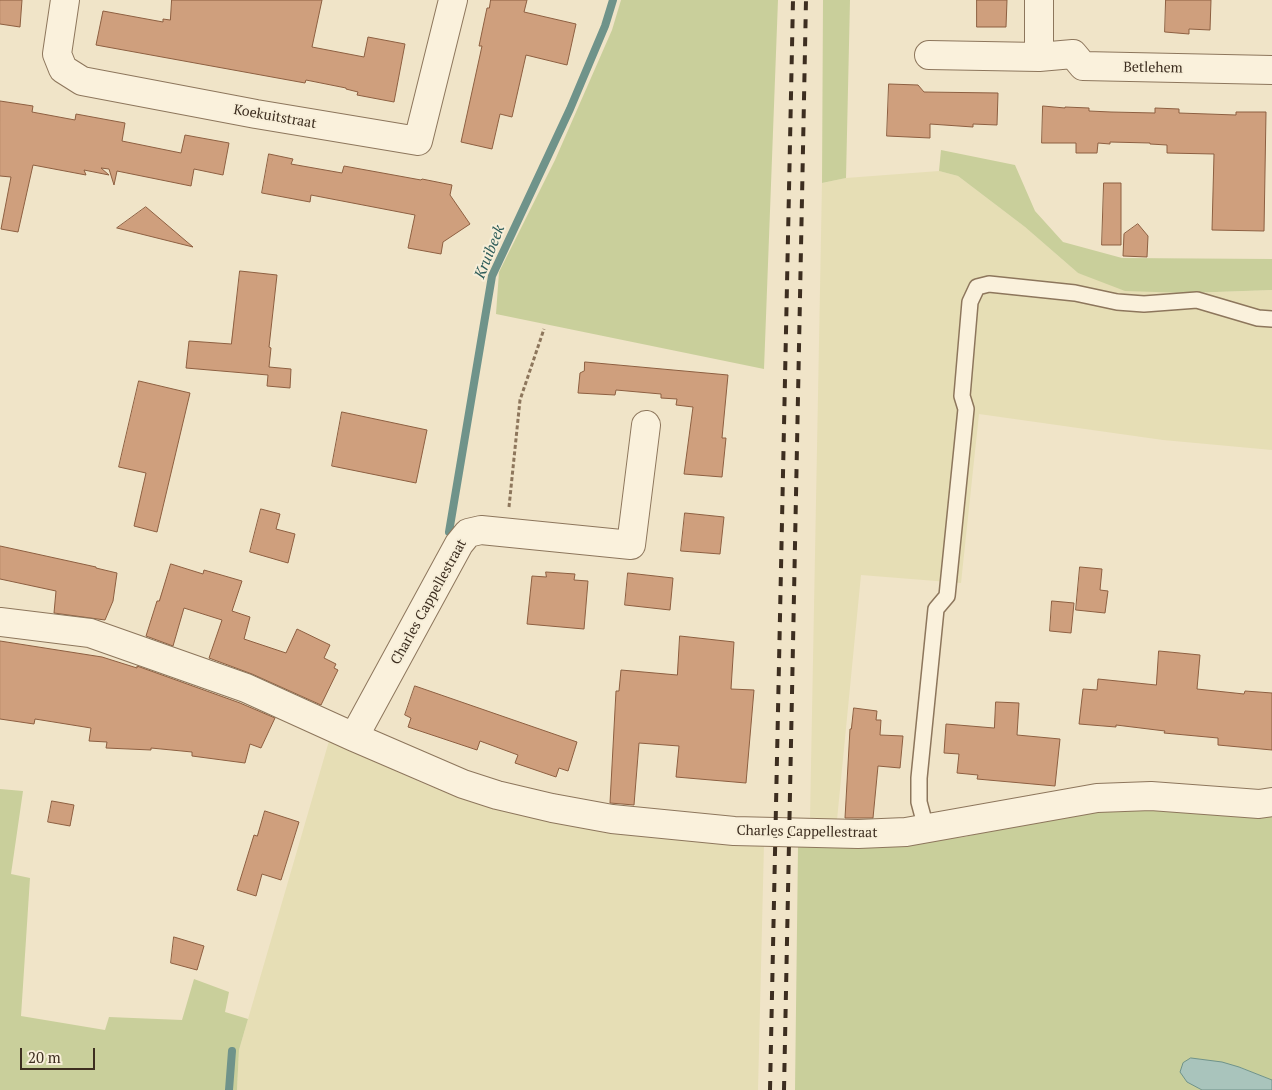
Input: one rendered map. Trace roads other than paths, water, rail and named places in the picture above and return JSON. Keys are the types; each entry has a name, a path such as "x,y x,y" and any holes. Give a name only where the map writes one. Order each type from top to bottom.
{"street":[{"name":"Koekuitstraat","path":"65,0 57,54 63,69 82,81 256,114 418,141 453,0"},
{"path":"1039,0 1039,57"},
{"name":"Betlehem","path":"929,56 1039,57 1073,54 1083,66 1272,70"},
{"name":"Charles Cappellestraat","path":"354,737 459,544 468,534 482,530 631,545 646,425"},
{"name":"Charles Cappellestraat","path":"0,622 90,633 246,688 448,778 497,795 612,819 734,831 858,834 906,832 1098,798 1151,796 1260,804 1272,802"}],"lane":[{"path":"926,828 919,802 919,778 936,609 946,596 966,409 962,396 970,302 977,287 989,284 1075,293 1117,302 1144,304 1197,300 1258,318 1272,319"}],"water":[{"path":"1191,1058 1222,1062 1272,1080 1272,1090 1202,1090 1187,1082 1180,1072 1183,1063"}],"waterway":[{"name":"Kruibeek","path":"449,532 492,276 570,109 605,26 613,0"},
{"name":"Kruibeek","path":"229,1090 232,1051"}],"railway":[{"path":"770,1090 793,0"},
{"path":"784,1090 806,0"}]}
